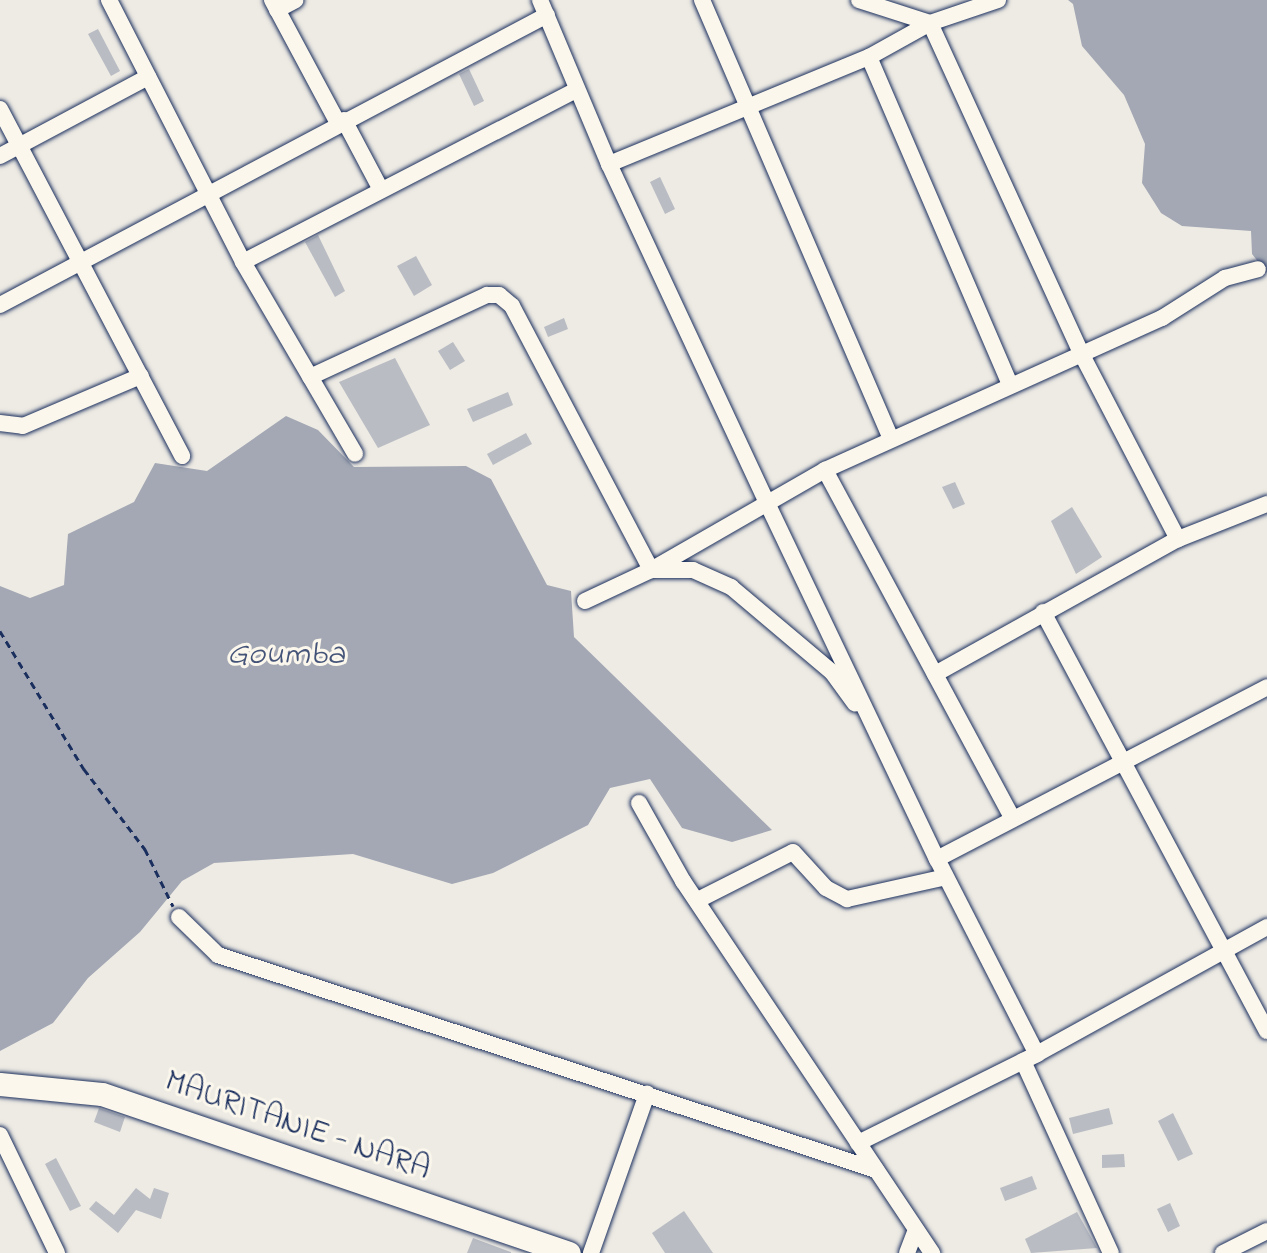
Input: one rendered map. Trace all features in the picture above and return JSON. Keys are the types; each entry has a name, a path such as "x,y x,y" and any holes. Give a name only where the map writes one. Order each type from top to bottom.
{"main road":[{"name":"MAURITANIE - NARA","path":"0,1084 102,1094 569,1253"}],"street":[{"path":"109,0 243,262 355,454"},
{"path":"296,0 275,5 381,190"},
{"path":"702,0 891,439"},
{"path":"859,0 930,23 1081,353 1178,540"},
{"path":"609,164 747,103 869,57 930,23 998,0"},
{"path":"0,305 341,122 544,8 609,164 1030,1057 1111,1253"},
{"path":"869,57 1010,384"},
{"path":"0,156 148,77"},
{"path":"243,262 576,90"},
{"path":"0,109 183,456"},
{"path":"585,601 651,570 825,470 1010,384 1162,318 1225,278 1258,269"},
{"path":"310,377 487,295 499,295 512,306 651,570"},
{"path":"0,423 23,426 141,376"},
{"path":"825,470 1012,818"},
{"path":"935,674 1043,612 1178,540 1267,505"},
{"path":"651,570 693,570 732,587 832,672 880,740"},
{"path":"1043,612 1267,1031"},
{"path":"937,859 1267,687"},
{"path":"639,803 698,900 932,1253"},
{"path":"698,900 793,852 826,888 848,899 946,877"},
{"path":"179,917 218,955 876,1170"},
{"path":"858,1143 1030,1057 1267,928"},
{"path":"591,1253 647,1094"},
{"path":"0,1135 51,1251"},
{"path":"907,1253 916,1230"},
{"path":"1223,1253 1267,1231"}],"path":[{"path":"0,631 84,769 145,849 179,917"}],"water":[{"path":"1068,0 1267,0 1267,273 1252,254 1251,231 1182,226 1161,213 1142,183 1145,144 1124,95 1082,46 1073,4"},
{"name":"Goumba","path":"286,416 318,430 354,467 466,466 491,479 547,585 571,591 574,637 772,830 732,842 682,828 650,779 610,788 588,825 493,873 452,884 353,854 214,863 182,881 140,932 88,978 53,1023 0,1051 0,586 30,598 64,585 68,534 134,502 155,463 207,471"}],"building":[{"path":"98,29 120,71 111,76 88,34"},
{"path":"469,69 484,101 474,106 459,74"},
{"path":"660,177 675,209 665,214 650,182"},
{"path":"318,235 345,291 335,297 305,242"},
{"path":"416,256 432,285 414,296 397,266"},
{"path":"564,318 568,329 548,337 544,327"},
{"path":"453,342 465,361 450,370 438,351"},
{"path":"395,358 430,425 378,448 339,382"},
{"path":"508,392 513,405 473,422 467,409"},
{"path":"526,433 532,444 493,465 487,454"},
{"path":"955,482 965,504 953,509 942,487"},
{"path":"1072,507 1102,557 1076,574 1051,521"},
{"path":"99,1108 125,1117 120,1132 94,1122"},
{"path":"1109,1108 1113,1124 1073,1134 1069,1118"},
{"path":"1173,1113 1193,1154 1178,1161 1158,1121"},
{"path":"1124,1154 1125,1167 1102,1168 1102,1155"},
{"path":"56,1158 81,1206 70,1211 45,1164"},
{"path":"1032,1176 1037,1189 1005,1201 1000,1188"},
{"path":"136,1188 150,1199 154,1188 169,1193 161,1219 136,1210 118,1233 89,1209 96,1201 114,1215"},
{"path":"1170,1203 1180,1226 1168,1232 1157,1209"},
{"path":"684,1211 713,1253 665,1253 652,1233"},
{"path":"1077,1212 1097,1248 1031,1253 1025,1239"},
{"path":"473,1238 511,1252 511,1253 467,1253"}]}
